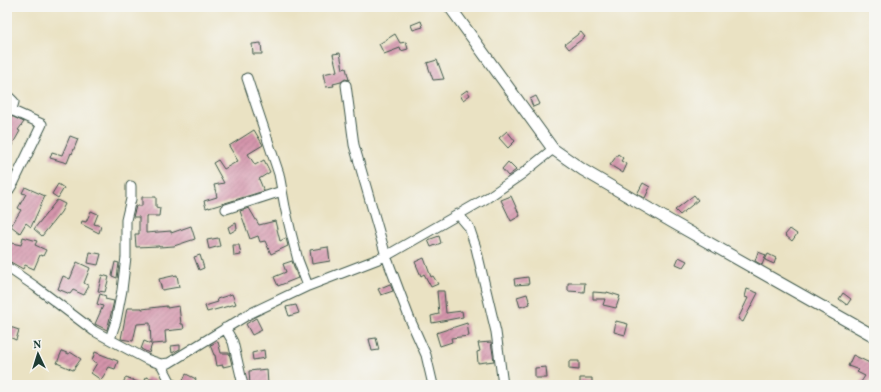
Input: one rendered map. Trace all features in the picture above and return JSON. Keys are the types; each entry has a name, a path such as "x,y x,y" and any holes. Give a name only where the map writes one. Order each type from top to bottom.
{"street":[{"path":"450,7 553,149 583,170 672,222 874,336"},
{"path":"247,78 279,174 298,260 308,286"},
{"path":"346,85 354,145 386,256 409,317 426,354 433,385"},
{"path":"7,94 14,102 12,109 13,112 42,124 14,182 7,193"},
{"path":"7,267 94,331 146,359 161,364 176,360 249,314 308,286 386,256 487,198 522,174 553,149"},
{"path":"110,339 116,321 122,290 126,257 126,220 131,199 131,186"},
{"path":"226,209 282,191"},
{"path":"458,214 469,227 476,248 496,332 503,385"},
{"path":"225,328 233,342 244,385"},
{"path":"161,364 172,385"}],"building":[{"path":"421,21 423,27 413,30 411,25"},
{"path":"581,32 585,37 569,49 565,44"},
{"path":"395,34 400,43 406,42 408,49 401,51 400,48 384,54 379,44"},
{"path":"261,43 262,54 253,54 252,44"},
{"path":"340,53 343,69 346,68 349,80 345,79 341,82 333,84 334,86 326,87 323,74 337,71 333,54"},
{"path":"437,60 444,79 433,80 427,63"},
{"path":"467,90 470,95 463,100 460,95"},
{"path":"536,96 540,104 533,107 530,99"},
{"path":"9,115 24,122 18,130 20,131 7,154 7,119"},
{"path":"254,130 263,145 248,154 255,165 264,160 270,172 259,179 264,191 206,208 204,201 217,197 214,185 224,183 213,163 218,160 224,169 238,161 229,146"},
{"path":"507,131 515,141 508,148 499,138"},
{"path":"70,136 78,139 67,163 50,158 52,152 62,155"},
{"path":"618,154 623,158 621,161 627,164 623,173 610,165"},
{"path":"508,162 516,170 508,176 502,169"},
{"path":"643,183 650,187 645,198 637,194"},
{"path":"58,184 64,188 58,198 52,194"},
{"path":"25,187 45,196 31,227 26,223 20,233 11,226 21,210 18,208 26,194 22,193"},
{"path":"694,195 698,200 680,215 675,210"},
{"path":"511,196 520,216 511,221 501,200"},
{"path":"142,197 156,197 156,207 160,208 159,216 146,216 146,233 171,231 171,233 191,226 195,239 174,246 136,247 135,234 139,234 139,217 133,217 136,206 142,206"},
{"path":"57,200 65,204 61,212 42,236 34,229"},
{"path":"249,208 259,225 275,221 280,241 286,238 288,246 271,254 265,241 260,242 258,236 250,239 240,211"},
{"path":"91,211 98,214 94,224 101,226 99,233 81,224 82,221 86,222"},
{"path":"236,223 237,229 230,233 228,227"},
{"path":"790,229 797,234 792,241 785,235"},
{"path":"439,236 441,243 431,247 428,240"},
{"path":"23,237 37,241 35,245 46,250 43,256 40,255 34,269 25,265 23,269 7,260 7,242 21,245"},
{"path":"218,238 220,246 209,249 207,240"},
{"path":"233,245 239,245 241,255 234,256"},
{"path":"328,247 330,261 312,264 310,250"},
{"path":"90,252 101,254 98,265 88,263"},
{"path":"758,252 766,255 762,265 755,261"},
{"path":"768,254 776,258 774,264 765,260"},
{"path":"200,255 204,268 199,270 194,257"},
{"path":"679,257 687,261 683,267 676,264"},
{"path":"424,258 431,277 433,276 438,284 431,287 424,274 421,276 415,262"},
{"path":"292,261 298,278 278,286 274,277 286,272 283,264"},
{"path":"77,262 90,268 84,283 89,286 84,295 73,290 70,294 58,289 63,276 70,279"},
{"path":"115,262 119,263 117,278 112,276"},
{"path":"102,275 109,277 105,292 98,291"},
{"path":"177,275 179,287 162,290 159,279"},
{"path":"528,277 529,284 515,285 514,279"},
{"path":"568,283 585,283 584,292 568,291"},
{"path":"390,284 393,291 381,295 378,289"},
{"path":"747,289 758,293 743,322 738,319 748,298 745,297"},
{"path":"437,291 444,291 446,313 462,311 463,317 432,323 431,316 439,314"},
{"path":"593,292 607,292 620,296 616,308 603,305 605,299 593,299"},
{"path":"843,293 851,299 847,305 839,299"},
{"path":"100,294 106,296 105,299 114,301 107,330 95,324 103,306 97,304"},
{"path":"232,294 236,304 207,312 205,306 218,302 217,299"},
{"path":"527,294 530,304 520,307 517,297"},
{"path":"296,305 299,313 289,316 286,307"},
{"path":"167,306 167,308 179,306 181,324 183,324 184,329 165,331 166,343 152,344 149,353 141,349 144,341 151,344 150,323 137,324 133,341 121,339 127,308 142,309"},
{"path":"256,318 262,330 252,335 246,324"},
{"path":"616,321 628,324 625,335 614,332"},
{"path":"467,323 469,336 451,338 452,342 440,346 436,333"},
{"path":"7,326 19,330 16,340 7,336"},
{"path":"376,338 379,350 372,351 369,339"},
{"path":"218,342 221,353 229,353 232,365 223,367 223,365 217,366 215,355 210,345"},
{"path":"491,342 494,361 478,363 477,352 480,351 478,343"},
{"path":"180,345 180,349 172,353 171,346"},
{"path":"264,350 265,358 253,360 252,353"},
{"path":"62,351 69,354 70,352 81,359 73,370 57,363"},
{"path":"95,352 118,361 115,369 109,367 101,380 91,373 97,363 92,361"},
{"path":"853,355 874,365 874,374 867,385 859,385 865,376 857,372 859,370 848,366"},
{"path":"569,361 579,361 579,370 569,369"},
{"path":"546,367 547,378 535,378 535,368"},
{"path":"267,369 268,385 250,385 249,371"},
{"path":"186,374 196,379 193,385 181,385"},
{"path":"126,377 144,385 122,385"},
{"path":"146,377 157,380 155,385 144,385"},
{"path":"580,378 592,378 592,385 580,385"}]}
